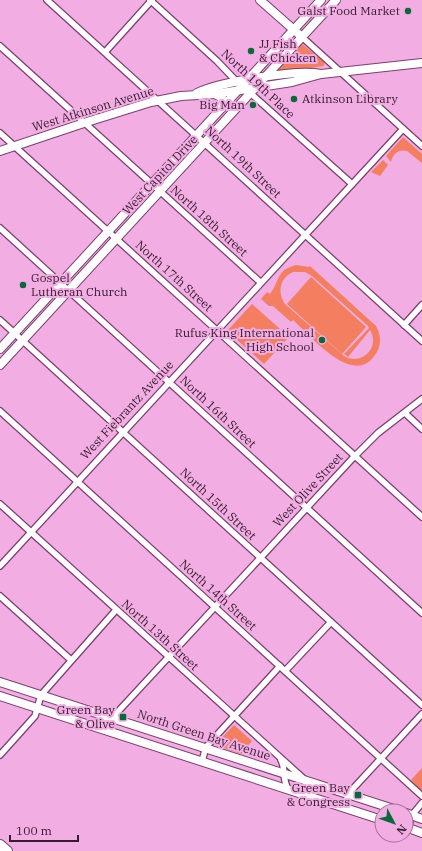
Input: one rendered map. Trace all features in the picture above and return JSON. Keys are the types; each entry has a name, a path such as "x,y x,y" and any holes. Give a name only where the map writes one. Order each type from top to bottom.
{"highway":[{"path":"0,845 7,851"}],"main road":[{"path":"260,0 302,37"},
{"name":"West Capitol Drive","path":"0,349 243,87 321,0"},
{"name":"West Capitol Drive","path":"243,87 257,86 336,0"},
{"name":"West Atkinson Avenue","path":"0,151 84,122 160,100 195,94 215,94 243,87 265,78 306,72 321,74 422,63"},
{"name":"West Atkinson Avenue","path":"257,86 301,81 321,74"},
{"name":"West Capitol Drive","path":"0,365 206,143 243,87"},
{"name":"West Atkinson Avenue","path":"195,94 208,88 243,87"},
{"path":"215,94 222,98 222,108"},
{"name":"North Green Bay Avenue","path":"0,682 113,717 376,803"},
{"name":"North Green Bay Avenue","path":"0,696 288,788 374,817"}],"street":[{"name":"North 19th Street","path":"47,0 160,100 422,341"},
{"path":"106,51 151,0"},
{"name":"North 19th Place","path":"151,0 243,87 352,184"},
{"path":"302,37 422,146"},
{"name":"North 18th Street","path":"0,46 260,282"},
{"name":"West Fiebrantz Avenue","path":"0,566 168,381 403,129"},
{"name":"North 17th Street","path":"0,133 422,517"},
{"name":"North 16th Street","path":"0,228 422,613"},
{"path":"404,325 422,305"},
{"name":"North 15th Street","path":"0,320 422,705"},
{"name":"West Olive Street","path":"108,731 113,717 355,456 378,433 422,399"},
{"name":"North 14th Street","path":"0,411 422,796"},
{"path":"405,413 422,429"},
{"name":"North 13th Street","path":"0,504 306,781"},
{"path":"0,596 71,660"},
{"path":"0,755 34,716 38,708 41,695 116,610"},
{"path":"285,671 331,622"},
{"path":"202,761 206,747 280,666"},
{"path":"344,808 349,794 422,714"},
{"path":"277,755 282,763 284,782 288,788"},
{"path":"414,810 422,803"}],"shaded area":[{"path":"302,44 324,62 324,66 277,73 276,72"},
{"path":"403,137 422,154 422,163 407,151 397,152 393,156 391,162 386,156"},
{"path":"383,160 388,165 380,176 371,172"},
{"path":"296,265 310,266 376,326 380,337 379,348 375,355 366,364 355,366 344,363 332,356 293,320 291,322 273,306 269,306 261,299 267,292 270,294 279,276 290,267","holes":["293,272 305,272 312,276 369,328 344,354 348,357 370,330 373,337 373,343 368,354 357,359 350,358 344,356 285,304 281,295 281,286 285,278"]},
{"path":"311,277 366,327 342,354 287,304"},
{"path":"252,304 289,337 264,364 227,331"},
{"path":"234,725 252,741 241,754 215,745"},
{"path":"422,768 422,792 411,780"}],"place":[{"name":"Galst Food Market","path":"408,11"},
{"name":"JJ Fish & Chicken","path":"251,51"},
{"name":"Atkinson Library","path":"294,99"},
{"name":"Big Man","path":"253,105"},
{"name":"Gospel Lutheran Church","path":"23,285"},
{"name":"Rufus King International High School","path":"322,340"},
{"name":"Green Bay & Olive","path":"123,717"},
{"name":"Green Bay & Congress","path":"358,795"}]}
